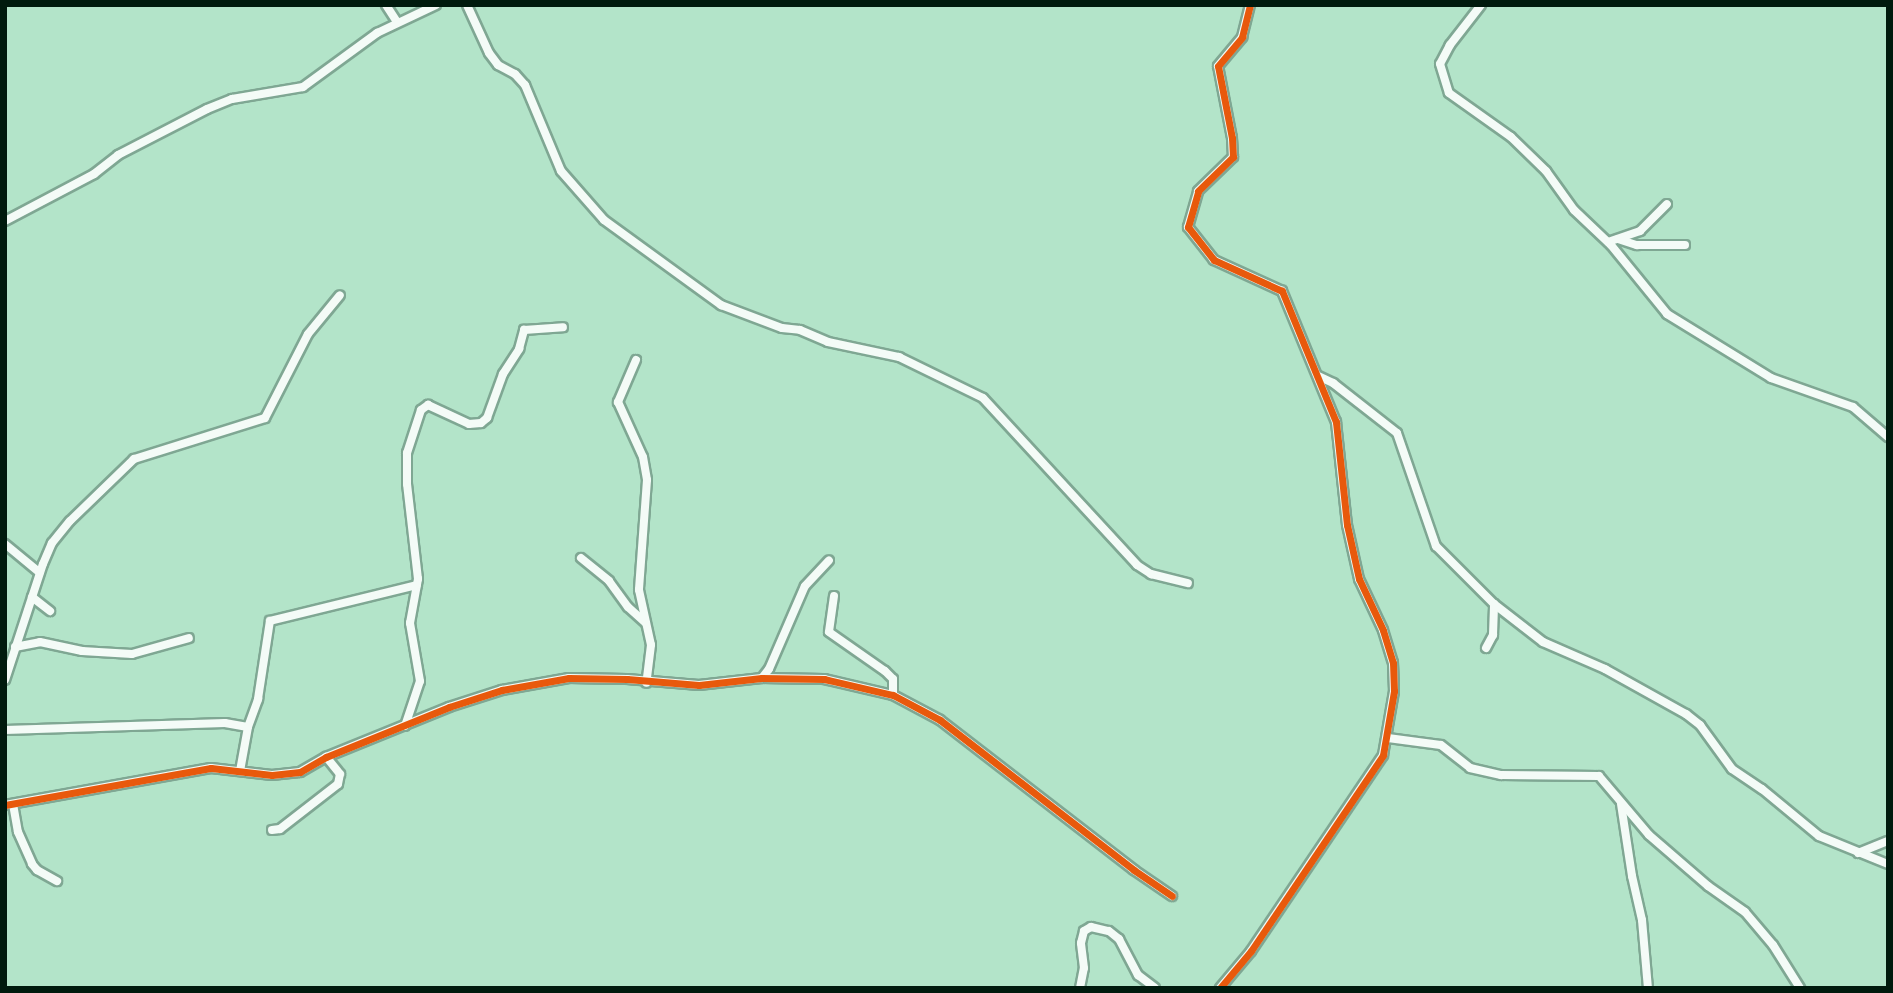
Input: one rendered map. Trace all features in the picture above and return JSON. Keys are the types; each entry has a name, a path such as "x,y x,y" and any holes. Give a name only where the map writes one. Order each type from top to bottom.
{"street":[{"path":"386,5 397,22"},
{"path":"5,221 94,174 118,155 207,109 232,99 303,87 349,51 397,22 436,5"},
{"path":"467,5 489,54 498,65 515,74 525,85 561,171 610,225 721,305 782,328 800,330 828,342 899,357 983,398 1137,565 1151,574 1188,583"},
{"path":"1220,988 1251,951 1383,755 1394,691 1393,663 1383,630 1359,579 1347,524 1336,422 1282,291 1214,260 1188,227 1198,191 1233,157 1218,66 1242,37 1250,5"},
{"path":"1481,5 1450,45 1440,64 1450,93 1511,137 1546,171 1574,210 1608,242 1667,314 1771,378 1853,407 1888,437"},
{"path":"1608,242 1640,231 1667,204"},
{"path":"1618,239 1637,245 1685,245"},
{"path":"5,680 40,573 52,543 63,530 134,459 265,418 308,334 340,295"},
{"path":"405,726 420,681 411,623 417,586 407,453 421,410 431,406 469,424 481,423 487,418 503,373 519,349 524,330 563,327"},
{"path":"636,360 618,402 643,457 646,480 639,590 651,645 646,683"},
{"path":"1318,376 1333,383 1397,433 1436,546 1494,604 1543,642 1605,669 1686,714 1700,725 1731,769 1762,789 1819,836 1888,864"},
{"path":"60,517 63,530"},
{"path":"5,544 40,573"},
{"path":"581,558 609,581 628,607 646,623"},
{"path":"762,678 769,669 805,586 829,560"},
{"path":"240,771 248,727 258,699 270,621 417,586"},
{"path":"834,596 829,632 893,679 892,695"},
{"path":"32,597 50,611"},
{"path":"1486,648 1493,635 1494,604"},
{"path":"15,648 25,643 40,642 74,650 132,654 189,638"},
{"path":"57,881 37,870 32,864 9,805 212,768 272,775 300,772 326,757 449,707 515,688 569,678 627,679 646,683 699,685 762,678 824,679 892,695 940,720 1123,862 1172,896"},
{"path":"5,730 225,723 248,727"},
{"path":"1388,738 1441,746 1470,768 1501,775 1599,776 1649,835 1708,886 1745,912 1773,945 1800,988"},
{"path":"272,830 281,829 334,789 340,774 326,757"},
{"path":"1621,804 1642,920 1648,988"},
{"path":"1858,853 1888,841"},
{"path":"1080,988 1084,968 1081,943 1084,931 1091,927 1109,931 1119,939 1138,975 1155,988"}],"cycle path":[{"path":"1220,988 1251,951 1383,755 1394,691 1393,663 1383,630 1359,579 1347,525 1336,422 1282,291 1214,260 1188,227 1198,191 1233,157 1232,138 1218,66 1242,37 1250,5"},
{"path":"5,805 211,768 272,775 300,772 326,757 449,707 502,690 569,678 627,679 699,685 762,678 824,679 893,695 940,720 1134,870 1172,896"}]}
